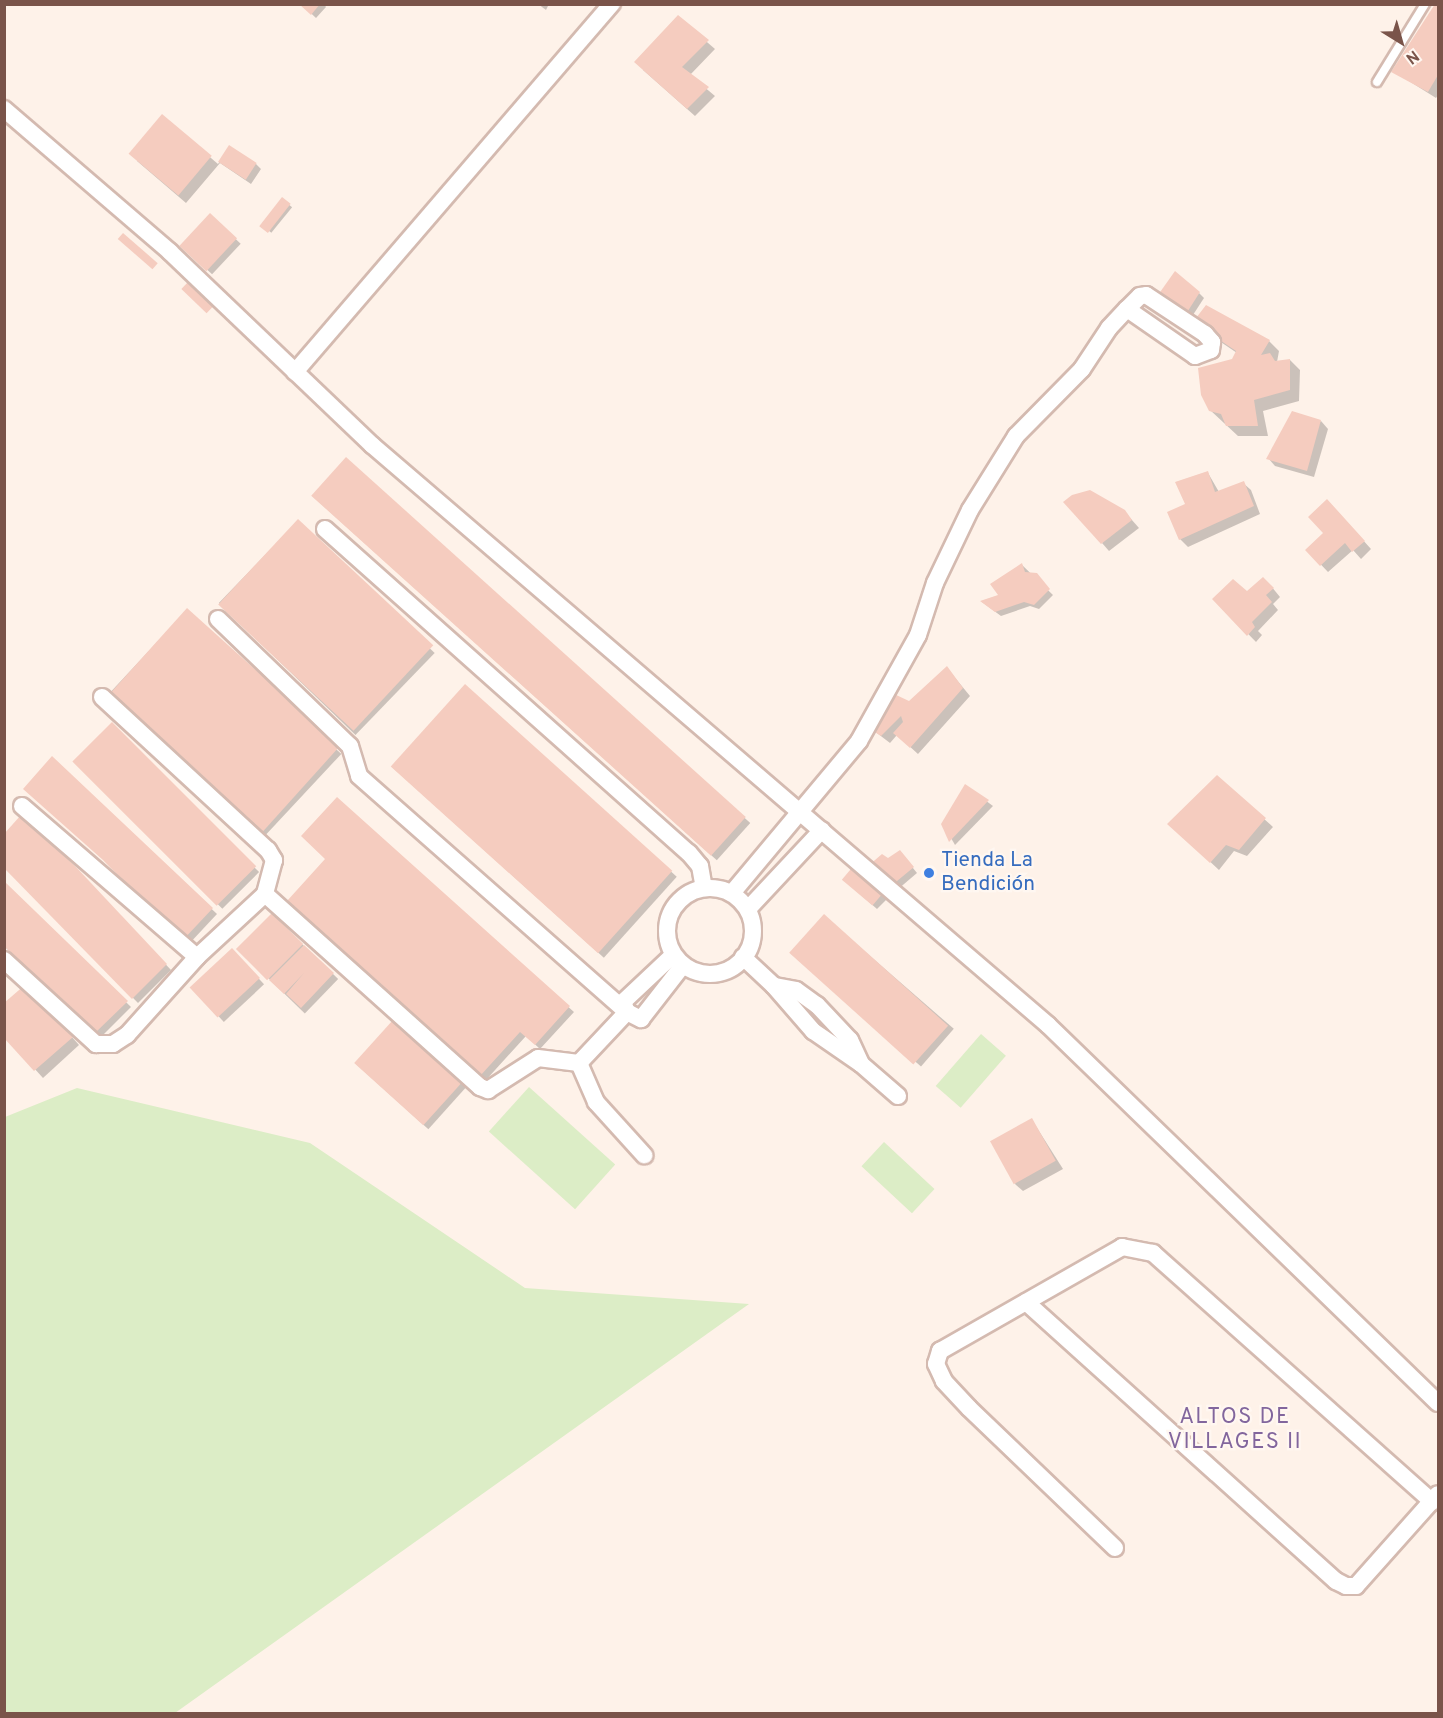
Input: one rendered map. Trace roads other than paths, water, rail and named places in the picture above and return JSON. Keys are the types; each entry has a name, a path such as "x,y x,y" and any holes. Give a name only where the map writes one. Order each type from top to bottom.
{"street":[{"path":"295,372 612,4"},
{"path":"4,109 170,252 372,445 1048,1025 1438,1403"},
{"path":"732,893 802,813 859,741 918,635 935,583 970,510 1016,436 1082,369 1109,328 1127,309 1140,296 1153,298 1205,334 1212,342 1211,350 1195,356 1127,309"},
{"path":"325,529 689,853 700,866 704,888"},
{"path":"218,619 350,746 359,776 627,1012 641,1019 678,960"},
{"path":"4,960 96,1044 113,1044 127,1035 197,957 265,894 274,860 268,850 102,697"},
{"path":"22,806 197,957"},
{"path":"748,909 822,830"},
{"path":"704,888 732,893 748,909 753,930 743,957 723,972 709,974 678,960 667,934 670,913 690,892 704,888"},
{"path":"265,894 480,1088 496,1088 538,1058 579,1063"},
{"path":"743,957 774,986 796,990 817,1005 850,1040 861,1064 898,1096"},
{"path":"627,1012 623,1002 678,960"},
{"path":"579,1063 627,1012"},
{"path":"579,1063 596,1102 644,1155"},
{"path":"1026,1302 1336,1581 1356,1586 1435,1498 1153,1253 1122,1247 940,1351 936,1364 944,1381 969,1408 1115,1548"}],"lane":[{"path":"1377,82 1425,4"}],"place":[{"name":"Tienda La Bendición","path":"929,873"}],"district":[{"name":"ALTOS DE VILLAGES II","path":"1235,1430"}]}
